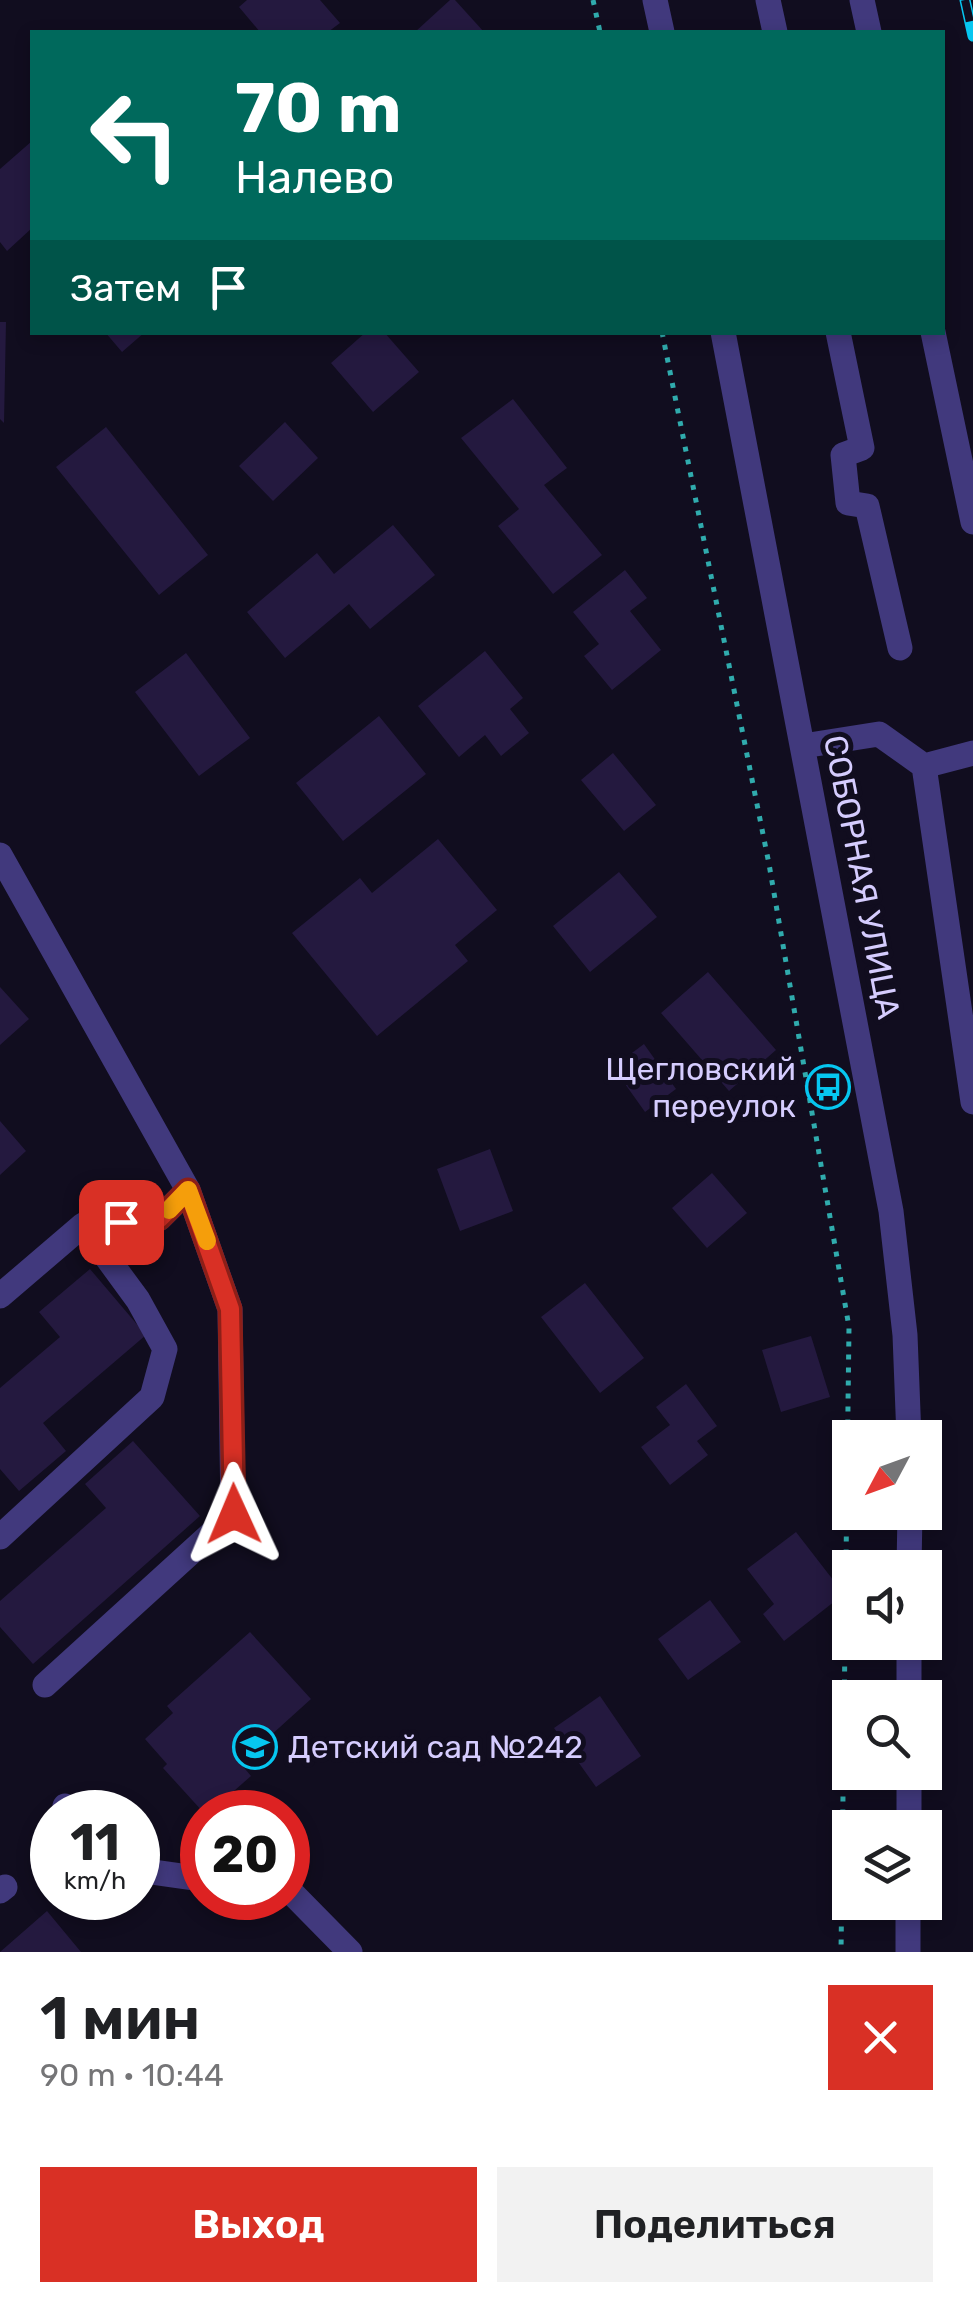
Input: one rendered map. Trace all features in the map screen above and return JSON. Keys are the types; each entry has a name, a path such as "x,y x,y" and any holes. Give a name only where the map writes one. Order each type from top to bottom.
{"street":[{"path":"655,0 662,30"},
{"path":"768,0 775,30"},
{"path":"862,0 869,30"},
{"name":"СОБОРНАЯ УЛИЦА","path":"724,335 890,1212 905,1335 908,1420"},
{"path":"839,335 862,448 843,455 848,503 867,506 900,648"},
{"path":"934,335 973,522"},
{"path":"803,746 879,734 924,766 973,1102"},
{"path":"924,766 973,753"},
{"path":"0,855 188,1190 230,1309 234,1514 45,1685"},
{"path":"0,1296 83,1225 159,1219 188,1190"},
{"path":"0,1537 152,1398 161,1365 165,1349 138,1300 83,1225"},
{"path":"310,1912 350,1952"},
{"path":"908,1920 908,1952"}],"path":[{"path":"594,0 600,30"},
{"path":"663,335 769,864 849,1328 841,1952"}],"building":[{"path":"247,0 320,0 340,23 331,30 258,30 239,7"},
{"path":"450,0 455,0 482,30 417,30"},
{"path":"30,143 30,230 7,251 0,242 0,169"},
{"path":"0,322 6,322 4,423 0,419"},
{"path":"108,335 142,335 122,352"},
{"path":"363,335 387,335 419,372 373,412 331,363"},
{"path":"513,399 567,468 544,485 602,555 553,594 498,526 519,509 461,438"},
{"path":"285,422 318,458 273,501 239,466"},
{"path":"106,427 208,555 159,595 56,467"},
{"path":"393,525 435,575 370,629 349,604 285,658 247,612 317,553 334,574"},
{"path":"625,570 647,598 630,611 661,650 612,690 584,656 599,644 573,612"},
{"path":"485,651 523,698 510,709 529,733 501,756 485,735 459,757 418,706"},
{"path":"186,653 250,738 199,776 135,692"},
{"path":"379,716 426,774 343,841 296,783"},
{"path":"613,753 656,805 624,831 581,780"},
{"path":"438,839 497,910 455,945 468,961 377,1036 292,933 360,878 372,893"},
{"path":"619,872 657,917 590,972 553,926"},
{"path":"708,972 776,1050 729,1091 661,1013"},
{"path":"0,987 29,1019 0,1045"},
{"path":"644,1044 676,1089 645,1112 613,1067"},
{"path":"0,1121 26,1151 0,1175"},
{"path":"490,1149 513,1211 460,1231 437,1169"},
{"path":"712,1173 747,1213 707,1248 672,1208"},
{"path":"90,1269 146,1335 43,1423 66,1451 19,1491 0,1469 0,1388 60,1337 39,1312"},
{"path":"585,1283 644,1358 600,1393 541,1317"},
{"path":"811,1336 830,1397 781,1412 762,1350"},
{"path":"686,1384 717,1426 697,1441 708,1455 670,1485 641,1447 670,1425 656,1407"},
{"path":"133,1441 200,1516 33,1664 0,1627 0,1601 106,1508 85,1484"},
{"path":"796,1532 832,1578 832,1603 784,1641 763,1614 774,1604 747,1569"},
{"path":"710,1600 741,1642 688,1680 658,1639"},
{"path":"250,1632 311,1699 240,1763 251,1776 235,1790 183,1790 163,1768 167,1764 145,1739 173,1713 167,1706"},
{"path":"600,1696 641,1756 596,1787 554,1728"},
{"path":"37,1920 54,1920 81,1952 0,1952"}],"railway":[{"path":"965,0 973,36"}],"slow traffic":[{"path":"169,1210 188,1190 207,1241"}],"place":[{"name":"Щегловский переулок","path":"828,1087"},
{"name":"Детский сад №242","path":"255,1747"}],"route":[{"path":"121,1222 159,1219 188,1190 230,1309 234,1514"}]}
